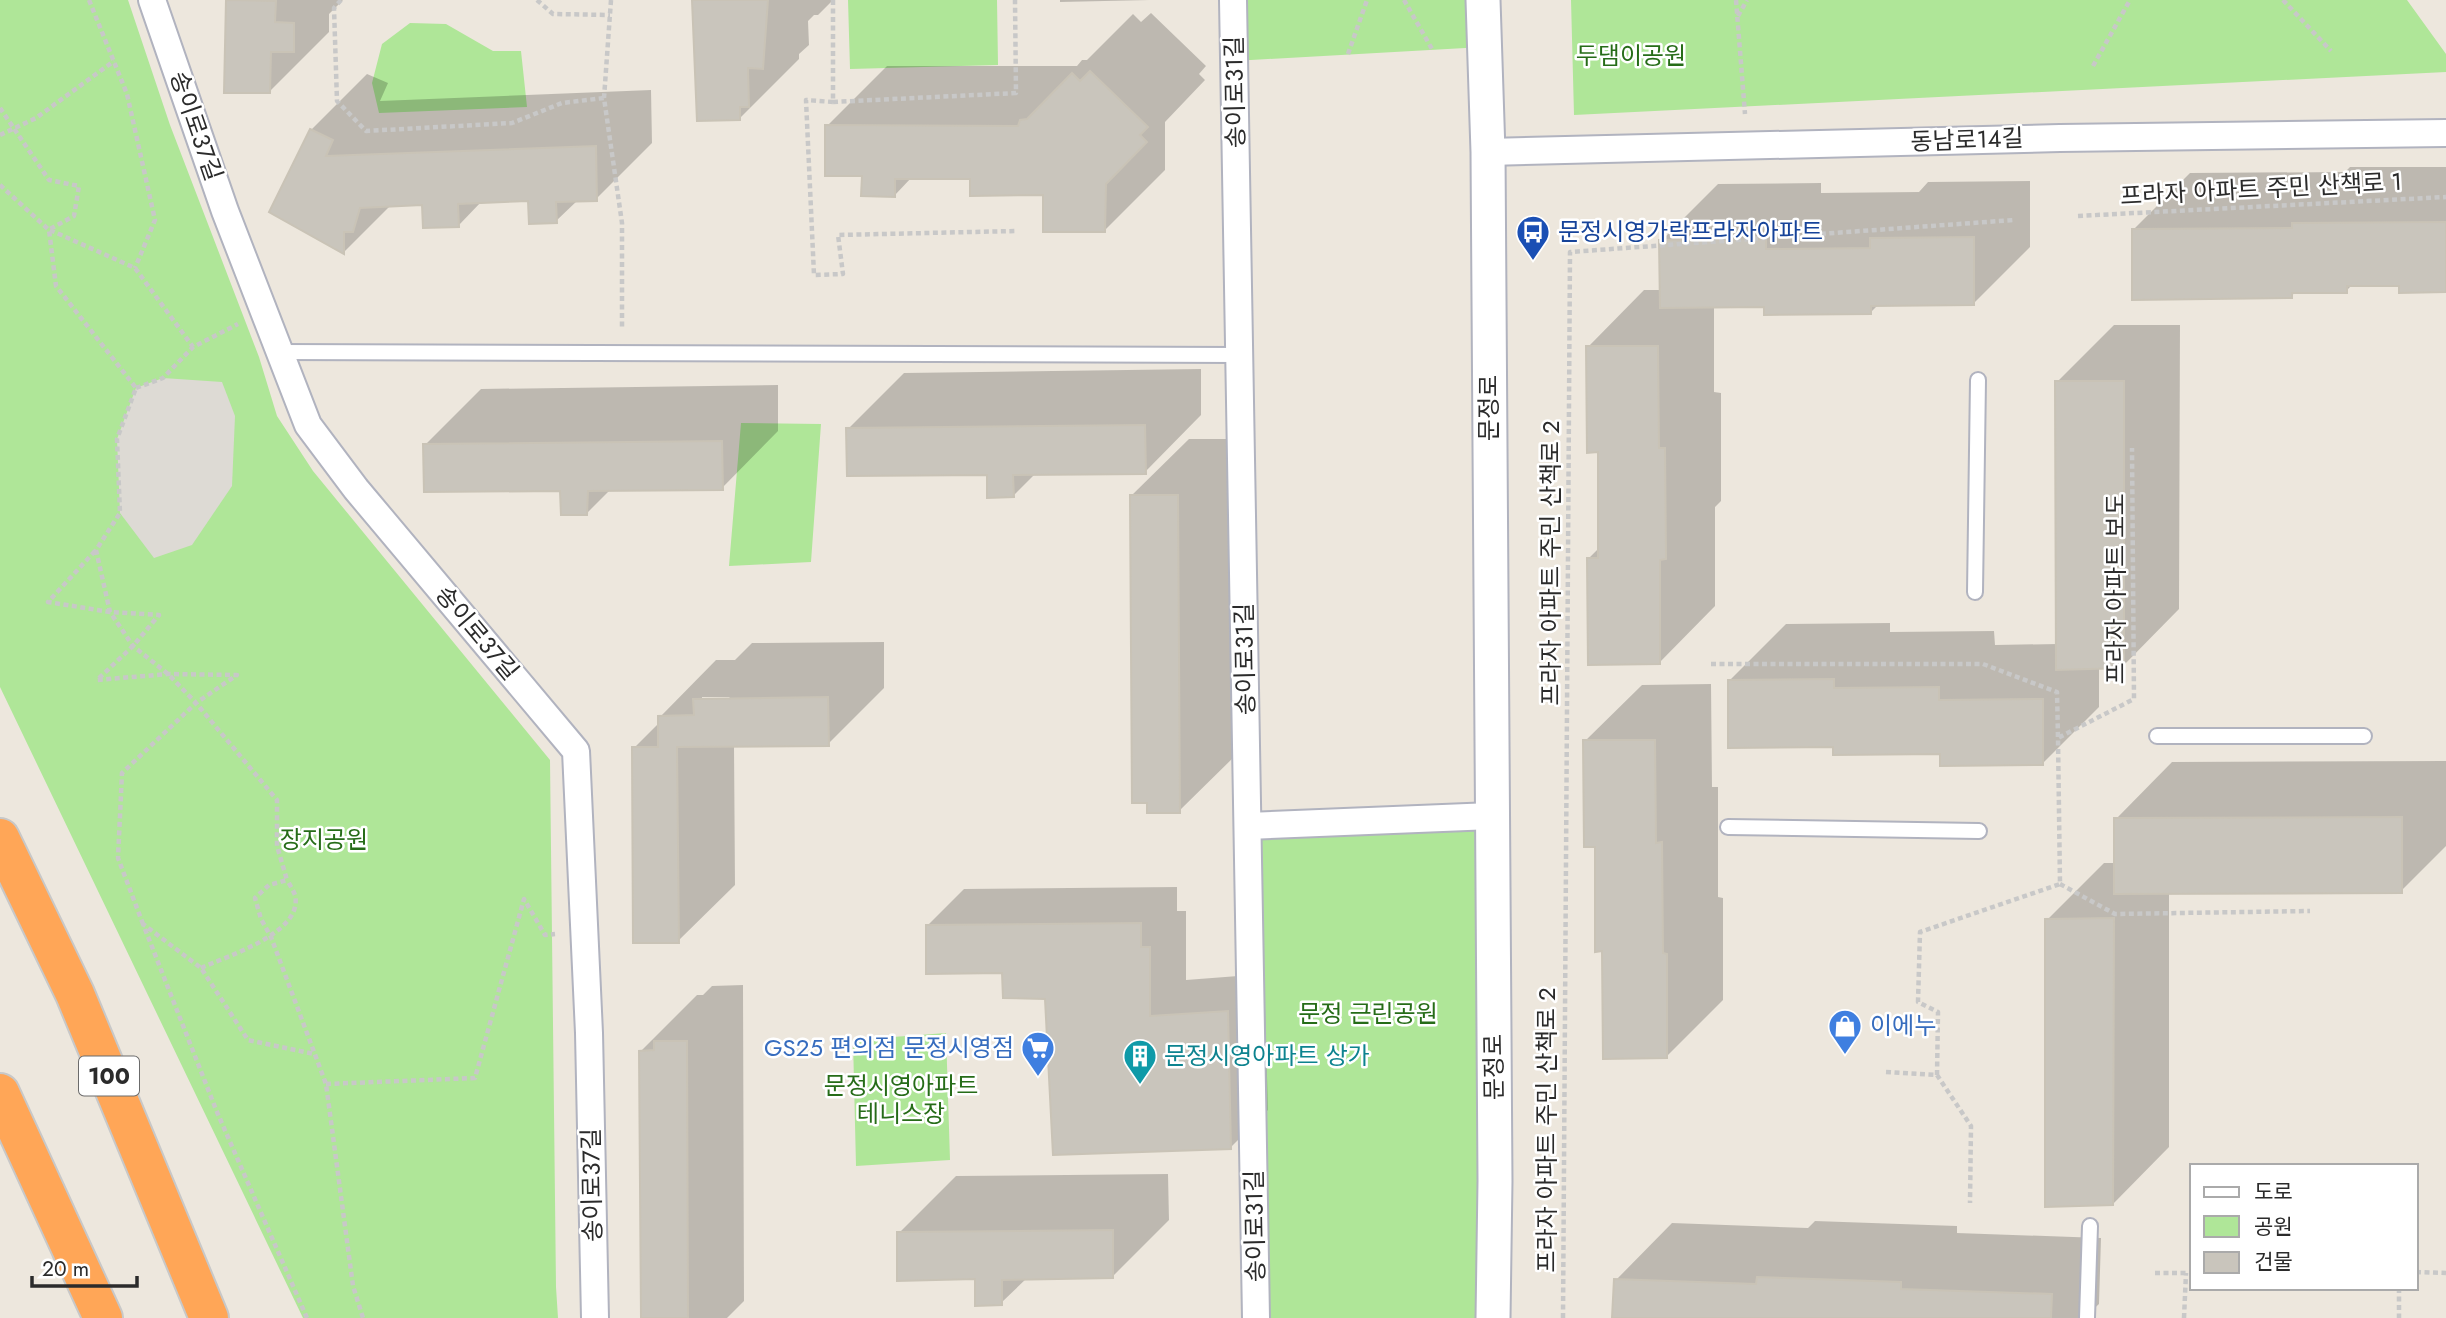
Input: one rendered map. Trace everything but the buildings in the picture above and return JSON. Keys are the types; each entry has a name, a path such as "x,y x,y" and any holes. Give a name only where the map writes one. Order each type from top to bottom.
{"highway":[{"name":"100","path":"0,838 75,993 209,1318"},
{"path":"0,1093 103,1318"}],"street":[{"name":"송이로37길","path":"152,0 225,211 308,425 356,489 576,751 595,1318"},
{"name":"송이로31길","path":"1233,0 1256,1318"},
{"name":"문정로","path":"1483,0 1488,152 1495,1168 1493,1318"},
{"name":"동남로14길","path":"1488,152 2060,138 2446,133"},
{"path":"1248,827 1492,816"}],"lane":[{"path":"280,352 1239,355"},
{"path":"1975,593 1978,380"},
{"path":"2157,736 2364,736"},
{"path":"1728,827 1979,831"},
{"path":"2087,1318 2091,1226"}],"path":[{"path":"89,0 127,94 155,220 135,268"},
{"path":"341,0 334,8 337,101 366,131 512,123 562,103 604,98"},
{"path":"537,0 553,14 610,15"},
{"path":"611,0 604,98 622,223 622,353"},
{"path":"833,0 833,102"},
{"path":"1015,0 1016,93 833,102 806,100 814,275 843,274 838,235 1016,231"},
{"path":"1348,54 1367,0"},
{"path":"1404,0 1432,49"},
{"path":"1736,0 1748,146"},
{"path":"1737,16 1747,0"},
{"path":"2093,66 2130,0"},
{"path":"2283,0 2331,51"},
{"path":"0,135 36,118 114,61"},
{"path":"0,108 48,180 79,186 74,216 50,230"},
{"path":"0,185 50,230 135,268 193,347"},
{"name":"프라자 아파트 주민 산책로 1","path":"2078,216 2446,197"},
{"name":"프라자 아파트 주민 산책로 2","path":"1563,1318 1570,252 2014,220"},
{"path":"50,230 56,286 136,387"},
{"path":"136,387 163,378 193,347 264,311"},
{"path":"136,387 117,439 120,513 96,550 48,602 110,612 159,615 133,646 97,680 168,674 237,675 195,703 122,773 118,858 217,1112 307,1318"},
{"name":"프라자 아파트 보도","path":"2058,738 2134,699 2132,449"},
{"path":"96,550 110,612 133,646 168,674 277,800 277,846 287,880 296,897 290,918 271,937 201,968"},
{"path":"1711,664 1983,664 2057,692 2060,884"},
{"path":"287,880 269,885 255,898 327,1084 353,1286 363,1318"},
{"path":"1970,1203 1971,1126 1937,1075 1938,1012 1918,1002 1920,932 2060,884 2115,914 2310,911"},
{"path":"327,1084 475,1078 524,900 545,934 584,933"},
{"path":"143,924 201,968 248,1040 315,1054"},
{"path":"1886,1072 1937,1075"},
{"path":"2418,1272 2446,1273"},
{"path":"2155,1273 2189,1273 2184,1318"},
{"path":"2399,1290 2399,1318"}],"green space":[{"name":"장지공원","path":"0,0 128,0 170,125 259,357 277,416 313,471 550,760 558,1318 303,1318 0,687"},
{"path":"848,0 997,0 998,65 850,69"},
{"path":"1233,0 1483,0 1483,47 1234,61"},
{"name":"두댐이공원","path":"1571,0 2407,0 2446,54 2446,72 1574,115"},
{"path":"410,23 446,24 493,51 521,51 527,107 379,113 372,83 382,44"},
{"path":"741,423 821,424 811,562 729,566"},
{"name":"문정 근린공원","path":"1475,827 1479,1191 1477,1318 1264,1318 1257,838"},
{"name":"문정시영아파트 테니스장","path":"946,1033 950,1160 856,1166 853,1040"}],"shaded area":[{"path":"163,378 222,382 235,416 232,486 192,545 154,558 120,513 117,439 136,388"}],"place":[{"name":"문정시영가락프라자아파트","path":"1533,262"},
{"name":"이에누","path":"1845,1056"},
{"name":"GS25 편의점 문정시영점","path":"1038,1078"},
{"name":"문정시영아파트 상가","path":"1140,1086"}]}
